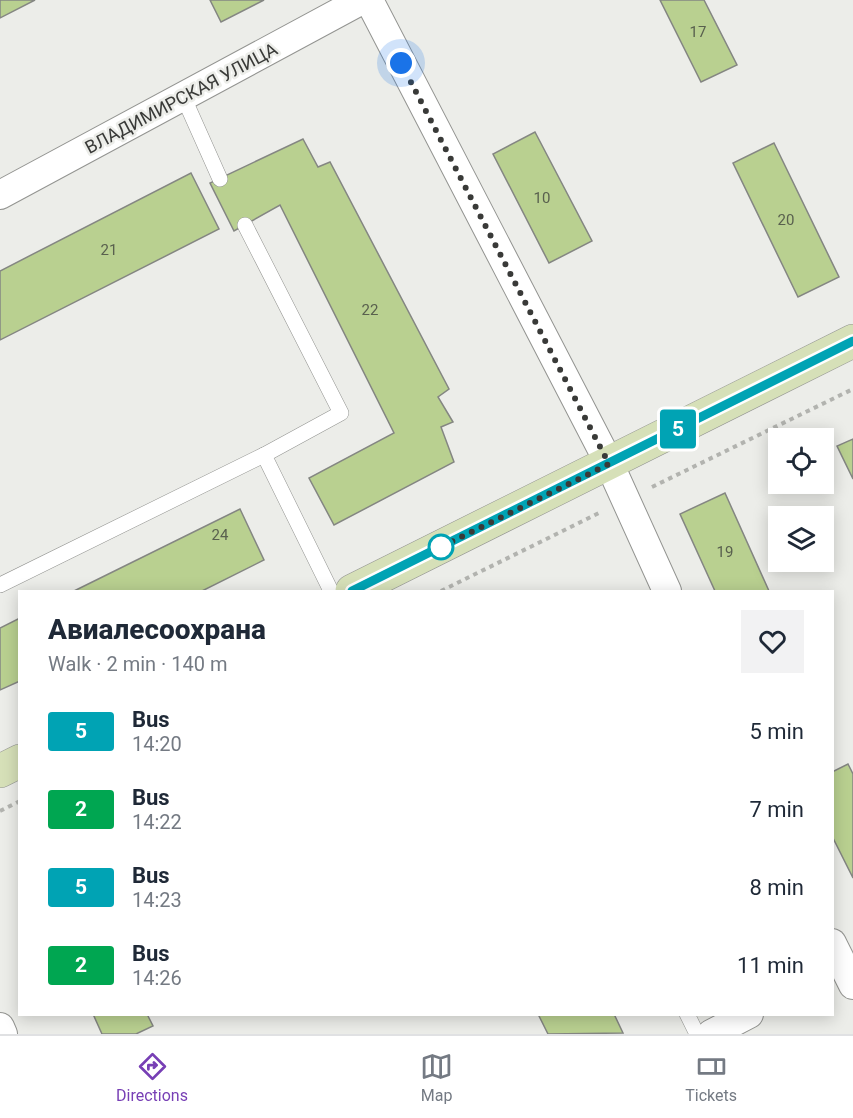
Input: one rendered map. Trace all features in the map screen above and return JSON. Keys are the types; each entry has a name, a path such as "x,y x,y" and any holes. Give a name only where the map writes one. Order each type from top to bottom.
{"main road":[{"path":"354,590 853,341"},
{"path":"0,771 18,762"}],"street":[{"name":"ВЛАДИМИРСКАЯ УЛИЦА","path":"0,195 362,0"},
{"path":"369,0 609,464 667,590"},
{"path":"711,1034 745,1016"},
{"path":"0,1027 3,1034"}],"lane":[{"path":"183,96 220,178"},
{"path":"0,585 264,455 341,413 245,225"},
{"path":"264,455 331,590"},
{"path":"688,1016 697,1034"}],"path":[{"path":"0,811 18,802"}],"building":[{"path":"0,0 35,0 0,18"},
{"path":"210,0 264,0 221,22"},
{"path":"660,0 704,0 737,65 701,82"},
{"path":"535,132 592,241 549,263 493,154"},
{"path":"303,139 318,167 330,162 449,389 438,397 453,422 441,427 454,462 334,525 309,478 394,433 280,205 234,231 210,183"},
{"path":"774,143 839,277 798,297 733,163"},
{"path":"191,173 219,229 0,340 0,271"},
{"path":"853,439 853,479 837,446"},
{"path":"725,493 769,590 715,590 680,514"},
{"path":"240,509 264,560 204,590 76,590"},
{"path":"18,619 18,682 0,690 0,628"},
{"path":"848,764 853,774 853,878 834,840 834,771"},
{"path":"94,1016 148,1016 153,1026 136,1034 102,1034"},
{"path":"539,1016 615,1016 623,1033 548,1034"}],"bus line":[{"name":"5","path":"354,590 853,341"}],"route":[{"path":"401,63 609,464 441,547"}]}
